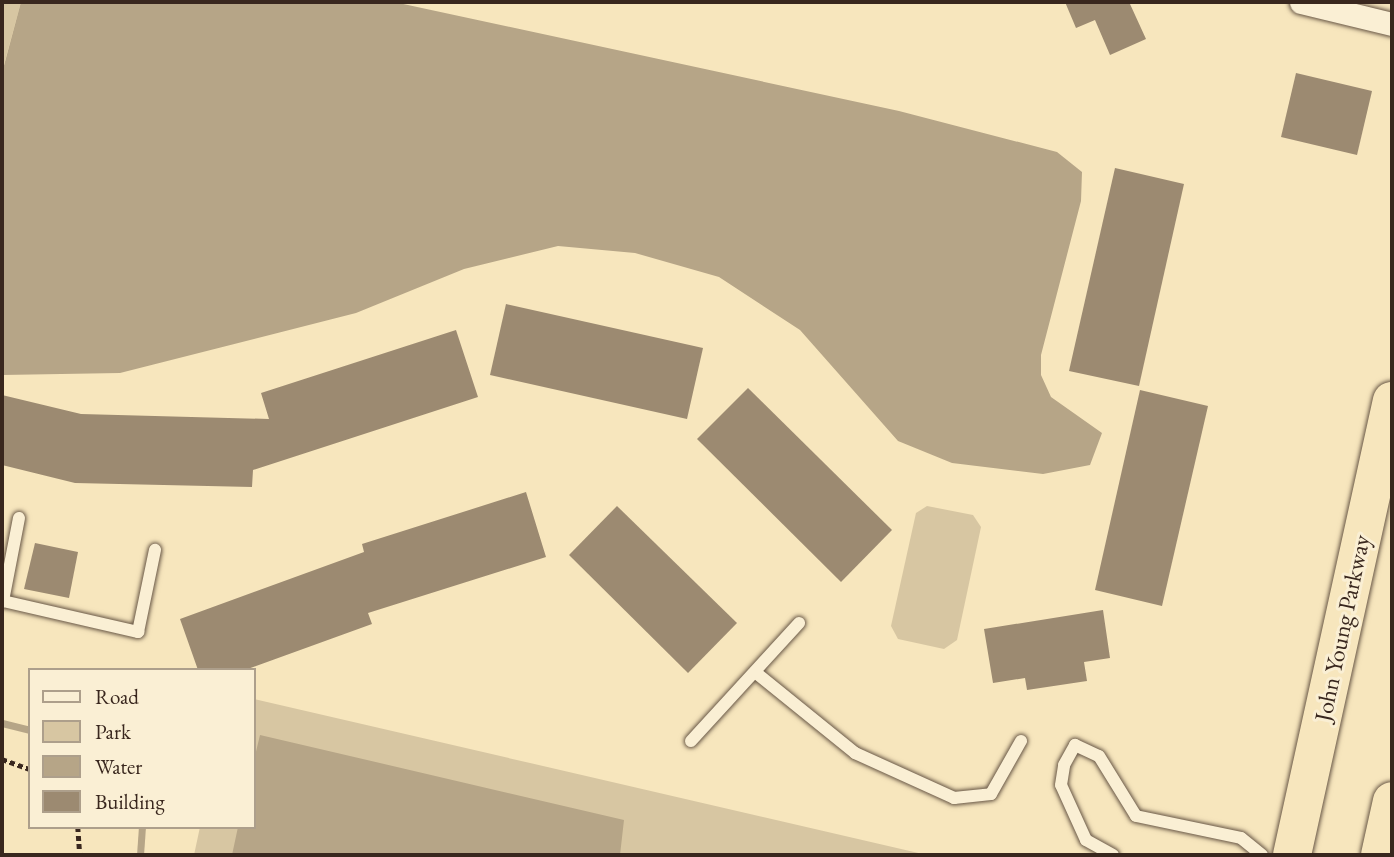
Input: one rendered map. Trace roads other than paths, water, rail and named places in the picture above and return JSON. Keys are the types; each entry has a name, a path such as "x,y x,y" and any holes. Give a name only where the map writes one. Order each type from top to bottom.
{"highway":[{"name":"John Young Parkway","path":"1292,855 1392,401"},
{"path":"1380,855 1392,801"}],"street":[{"path":"1301,2 1392,24"}],"lane":[{"path":"19,518 3,601 138,632 155,550"},
{"path":"691,741 799,622"},
{"path":"755,672 855,753 954,798 992,794 1021,741"},
{"path":"1113,855 1086,840 1061,785 1064,765 1075,745 1099,756 1136,816 1241,838 1262,855"}],"water":[{"path":"21,2 394,2 899,111 1057,152 1082,172 1081,201 1041,355 1041,375 1051,397 1102,433 1090,465 1043,474 952,463 898,441 800,330 719,277 635,253 558,246 464,269 356,313 120,373 2,375 2,73"},
{"path":"260,735 624,820 620,855 232,855 238,829 256,829 256,752"}],"waterway":[{"path":"2,723 28,730"},
{"path":"140,855 142,829"}]}
